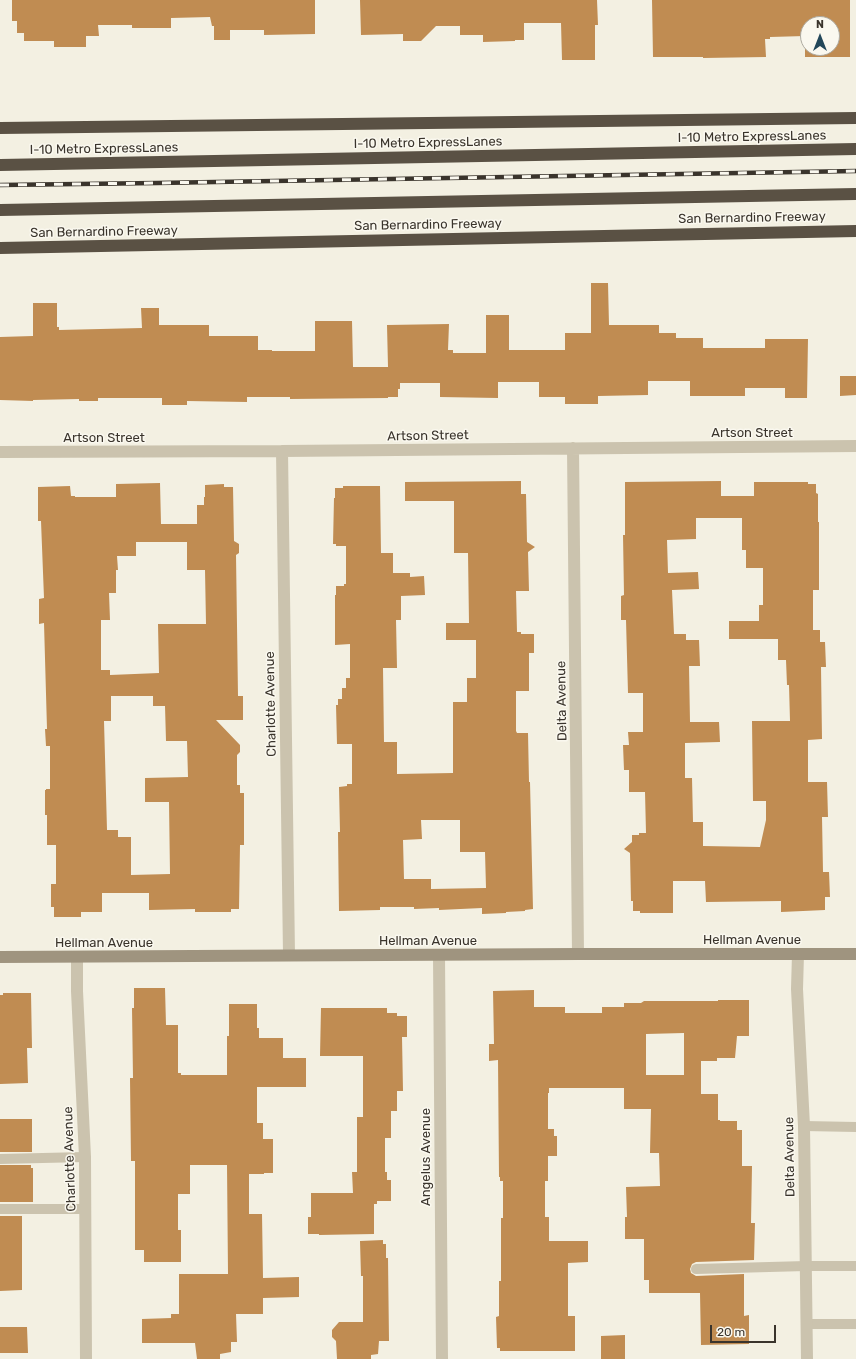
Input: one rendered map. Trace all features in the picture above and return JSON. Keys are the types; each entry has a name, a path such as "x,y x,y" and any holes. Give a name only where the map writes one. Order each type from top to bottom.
{"highway":[{"path":"0,128 856,118"},
{"path":"0,122 20,128"},
{"name":"I-10 Metro ExpressLanes","path":"0,165 856,149"},
{"path":"0,210 856,194"},
{"name":"San Bernardino Freeway","path":"0,248 856,230"}],"street":[{"name":"Artson Street","path":"0,452 856,446"},
{"name":"Delta Avenue","path":"573,448 578,954"},
{"name":"Charlotte Avenue","path":"282,451 289,956"},
{"name":"Delta Avenue","path":"798,954 797,989 804,1126 807,1359"},
{"name":"Hellman Avenue","path":"0,957 856,954"},
{"name":"Angelus Avenue","path":"439,955 442,1359"},
{"name":"Charlotte Avenue","path":"77,957 77,991 85,1157 86,1359"}],"lane":[{"path":"804,1126 856,1127"},
{"path":"0,1159 85,1157"},
{"path":"0,1210 86,1208"},
{"path":"696,1269 856,1266"},
{"path":"807,1324 856,1324"}],"building":[{"path":"12,0 315,0 315,34 264,35 264,30 230,30 230,40 214,40 214,26 212,26 210,17 171,18 171,28 132,28 132,25 98,25 99,36 86,36 86,47 54,47 54,41 24,41 24,33 17,33 17,21 12,21"},
{"path":"360,0 597,0 598,25 595,25 595,60 562,60 561,23 524,23 524,40 515,41 483,42 483,35 460,35 460,26 436,26 421,41 403,41 403,34 361,35"},
{"path":"652,0 850,0 850,57 805,57 840,56 840,16 800,16 800,36 770,37 770,39 765,39 766,57 653,57"},
{"path":"591,283 608,283 609,325 659,325 659,333 676,333 676,338 703,338 703,348 765,348 765,339 808,339 807,398 785,398 785,388 745,388 745,396 690,396 690,381 648,381 648,395 598,396 598,404 565,404 565,397 539,397 539,382 498,382 498,398 440,397 440,383 400,383 398,397 388,398 290,399 290,397 247,397 247,402 187,401 187,405 162,405 162,398 98,398 98,401 79,401 79,399 33,401 0,400 0,337 33,336 33,303 57,303 57,327 59,327 59,330 142,328 141,308 159,308 159,325 209,325 209,336 258,336 258,350 272,351 315,351 315,321 352,321 353,367 388,367 387,325 449,324 448,350 453,350 453,353 486,353 486,315 509,315 509,350 565,350 565,333 591,333"},
{"path":"840,376 856,376 856,395 840,396"},
{"path":"521,481 521,494 526,494 527,542 535,547 528,552 529,591 516,591 517,632 521,632 521,634 534,634 534,653 529,653 529,691 516,691 516,731 517,733 528,733 533,909 506,913 482,914 482,908 439,910 439,908 414,909 414,907 380,907 380,910 339,911 339,787 352,784 352,744 337,744 336,705 338,705 338,699 342,699 342,688 346,688 346,678 350,678 350,644 335,645 336,586 344,586 344,584 346,584 346,546 336,546 336,544 333,544 335,488 343,488 343,486 380,486 381,553 393,553 393,573 410,573 410,577 424,576 425,595 401,596 401,620 396,620 397,668 383,668 384,742 397,742 397,774 453,773 453,702 467,702 467,678 476,678 476,640 446,640 446,623 469,623 468,553 454,553 454,501 405,501 405,482","holes":["421,820 460,820 460,852 485,852 486,888 431,889 431,879 404,879 403,840 422,839"]},
{"path":"721,481 721,496 754,496 754,482 808,482 808,484 816,484 816,493 818,494 819,522 819,590 813,590 813,630 820,630 820,642 825,642 826,667 821,667 822,739 808,740 808,782 827,782 828,817 822,817 823,872 829,872 830,897 825,897 825,910 781,912 781,901 706,902 705,881 673,881 673,913 640,913 640,911 633,911 633,901 631,901 630,853 624,849 632,842 632,835 646,833 645,792 629,792 629,770 624,770 623,745 629,745 628,732 643,732 643,693 628,693 626,620 621,620 621,596 624,595 623,535 625,535 625,482","holes":["696,518 742,518 742,550 746,550 746,568 763,568 763,605 759,605 759,621 729,621 729,639 778,639 778,660 786,660 787,685 789,685 790,721 752,721 753,801 766,801 766,820 760,847 703,846 703,822 693,822 692,778 685,778 685,743 720,742 719,722 690,722 689,666 700,666 699,640 686,640 686,634 674,634 672,590 699,589 698,572 668,573 667,540 696,539"]},
{"path":"160,483 161,524 197,524 197,505 204,505 205,485 224,484 224,487 233,487 234,541 239,544 239,553 236,555 238,696 243,696 243,720 216,720 240,745 240,752 237,755 237,785 240,785 240,793 244,793 244,845 240,845 239,909 231,909 231,912 195,912 195,909 149,910 149,893 102,893 102,912 81,912 81,917 54,917 54,907 51,907 51,884 56,884 56,845 47,845 47,815 45,815 45,790 50,789 50,746 46,746 45,729 47,729 44,623 39,624 39,599 44,598 41,521 38,521 38,487 70,486 71,496 75,497 116,497 116,484","holes":["136,542 187,542 187,570 205,570 206,624 158,624 159,673 110,675 110,670 101,670 101,620 110,620 109,593 116,593 116,570 118,570 117,556 136,556","111,696 153,696 153,706 165,706 166,741 187,741 188,777 145,778 145,802 169,802 170,874 131,875 131,837 118,837 118,830 107,830 104,721 111,721"]},
{"path":"134,988 165,988 166,1025 178,1025 178,1073 181,1073 181,1075 227,1075 229,1004 257,1004 257,1028 259,1028 259,1038 283,1038 283,1058 306,1058 306,1087 257,1087 257,1123 263,1123 263,1139 273,1139 273,1173 249,1174 249,1214 262,1214 263,1278 299,1277 299,1297 263,1298 263,1314 236,1314 237,1342 231,1342 231,1352 220,1354 220,1359 197,1359 195,1343 142,1343 142,1319 171,1318 171,1314 179,1314 179,1274 228,1274 227,1165 190,1165 190,1194 178,1194 178,1230 181,1230 181,1262 144,1262 144,1250 135,1250 135,1161 131,1161 130,1078 133,1078 132,1008 134,1008"},
{"path":"534,990 534,1007 565,1007 565,1013 602,1013 602,1007 624,1007 624,1003 641,1003 644,1001 749,1000 749,1036 737,1036 735,1058 717,1058 717,1061 701,1061 701,1094 718,1094 718,1120 737,1121 737,1130 742,1130 742,1166 752,1166 751,1223 755,1223 754,1260 696,1262 692,1264 690,1269 691,1273 696,1276 744,1274 744,1316 749,1315 749,1344 701,1345 700,1293 649,1293 649,1280 644,1280 644,1239 625,1239 625,1217 627,1217 626,1187 660,1186 659,1153 650,1153 651,1109 624,1109 624,1088 549,1088 548,1129 554,1129 554,1136 557,1136 557,1156 548,1156 548,1181 545,1181 545,1217 549,1217 549,1241 588,1241 588,1262 568,1263 568,1316 575,1316 575,1351 500,1351 500,1348 497,1348 496,1317 499,1316 499,1281 501,1281 501,1218 503,1218 503,1181 500,1181 499,1177 498,1060 489,1061 489,1044 494,1044 493,991","holes":["684,1033 684,1075 646,1075 646,1034"]},
{"path":"3,993 31,993 32,1048 27,1048 28,1083 0,1084 0,995 3,995"},
{"path":"321,1008 387,1008 387,1013 397,1013 397,1016 407,1016 407,1037 402,1037 403,1091 397,1091 397,1111 391,1111 391,1138 385,1138 385,1172 387,1172 387,1180 391,1180 391,1201 377,1201 377,1204 374,1204 374,1234 308,1234 308,1217 311,1217 311,1193 353,1193 352,1172 357,1172 357,1117 363,1117 363,1056 320,1056"},
{"path":"0,1119 32,1119 32,1152 0,1152"},
{"path":"0,1165 31,1165 31,1168 33,1168 33,1202 0,1202"},
{"path":"0,1216 22,1216 22,1290 0,1291"},
{"path":"383,1240 383,1244 386,1244 386,1258 388,1258 389,1341 379,1341 378,1354 371,1355 371,1359 337,1359 336,1341 332,1337 332,1330 339,1322 363,1322 363,1276 361,1276 360,1241"},
{"path":"0,1327 27,1327 28,1353 0,1353"},
{"path":"625,1335 625,1359 601,1359 601,1336"}],"railway":[{"path":"0,185 856,171"}]}
